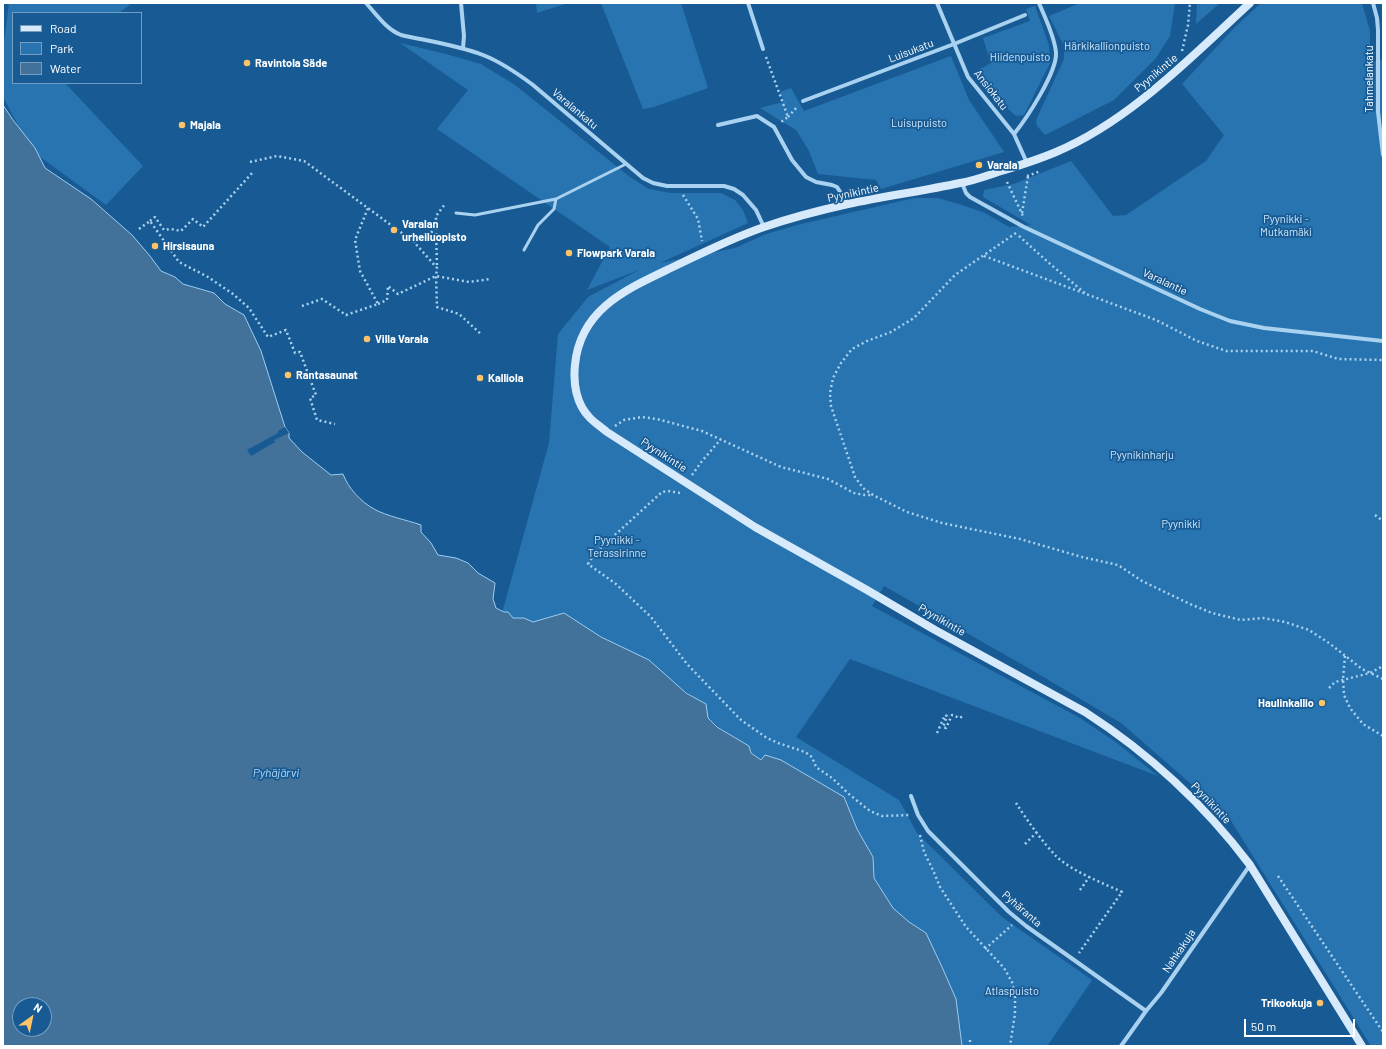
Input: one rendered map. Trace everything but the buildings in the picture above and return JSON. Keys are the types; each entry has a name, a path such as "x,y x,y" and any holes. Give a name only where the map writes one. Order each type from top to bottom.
{"street":[{"name":"Varalankatu","path":"366,3 390,30 395,33 463,48 483,55 517,74 533,85 626,164 652,183 667,186 724,186 734,189 743,195 756,210 764,227"},
{"path":"462,3 464,36 463,48"},
{"path":"748,3 763,49"},
{"name":"Ansiokatu","path":"937,3 968,77 1014,134 1027,163"},
{"path":"1014,134 1027,118 1054,64 1056,54 1055,45 1040,3"},
{"name":"Pyynikintie","path":"1250,3 1177,71 1146,96 1080,141 1027,163 962,183 848,204 764,227 704,252 633,286 600,310 591,321 584,333 576,361 575,385 585,412 607,432 755,527 935,630 1085,712 1147,756 1195,800 1239,850 1250,865 1362,1046"},
{"name":"Tahmelankatu","path":"1373,3 1377,18 1378,112 1383,155"},
{"name":"Luisukatu","path":"803,101 954,44 1025,15"},
{"path":"718,125 758,116 774,127 792,160 806,177 816,182 837,187 848,204"},
{"name":"Varalantie","path":"962,183 966,193 970,197 1024,227 1200,309 1230,321 1264,328 1383,341"},
{"name":"Pyhäranta","path":"911,796 918,815 928,831 1018,919 1146,1011"},
{"name":"Nahkakuja","path":"1121,1046 1161,993 1250,865"}],"lane":[{"path":"456,212 475,215 556,199 626,164"},
{"path":"524,250 538,225 554,209 556,199"}],"path":[{"path":"1177,71 1188,25 1190,3"},
{"path":"763,49 788,116 774,127"},
{"path":"250,162 277,156 304,161 414,242 436,268"},
{"path":"139,229 155,217 164,230 171,229 181,231 193,218 203,227 253,172"},
{"path":"1022,214 1028,176"},
{"path":"1007,182 1022,214 1024,227 955,275 914,318 891,332 867,341 852,349 841,363 834,378 830,393 831,406 855,477 862,488 907,512 935,521 1007,536 1118,565 1142,581 1212,613 1241,620 1264,618 1286,622 1309,630 1330,642 1362,669 1383,679"},
{"path":"677,186 698,219 704,252"},
{"path":"444,204 436,216 437,307 459,314 482,335"},
{"path":"368,208 355,240 360,271 378,304"},
{"path":"150,221 179,262 208,277 233,294 249,308 268,336 286,330 294,353 300,352 316,395 310,398 317,420 335,424"},
{"path":"414,242 424,239 436,228"},
{"path":"1016,233 1048,263 1088,295"},
{"path":"983,256 1156,320 1197,341 1226,352 1313,351 1338,358 1383,360"},
{"path":"302,306 322,299 346,315 388,300 388,286 398,294 436,276 469,282 490,280"},
{"path":"607,432 624,420 642,417 657,419 702,430 781,467 828,479 854,493 864,496 873,495"},
{"path":"692,475 721,439"},
{"path":"674,492 662,492 595,553 588,564 616,584 651,617 686,664 742,720 767,738 806,752 812,757 816,767 832,778 870,811 882,816 918,815 921,843 940,887 966,927 1004,968 1012,982 1015,995 1015,1014 1010,1046"},
{"path":"1375,515 1383,521"},
{"path":"1345,656 1343,679 1344,695 1350,708 1363,724 1383,736"},
{"path":"1329,688 1335,682 1370,673 1383,666"},
{"path":"937,733 945,715 947,716 943,727 946,728 952,715 960,718 964,715"},
{"path":"1016,803 1037,832 1058,857 1078,871 1122,892 1074,960"},
{"path":"1025,844 1037,832"},
{"path":"1080,890 1090,876"},
{"path":"1278,876 1383,1032"},
{"path":"985,949 1018,919"},
{"path":"970,1040 970,1046"}],"green space":[{"path":"9,3 132,3 120,12 12,12 12,84 66,84 143,166 106,205 32,151 3,97 3,50"},
{"path":"536,3 568,3 537,13"},
{"path":"601,3 681,3 708,88 654,107 643,109"},
{"name":"Härkikallionpuisto","path":"1080,3 1175,3 1170,36 1156,58 1114,100 1045,135 1037,126 1036,120 1064,59 1064,46 1049,16"},
{"path":"1197,3 1220,3 1196,24"},
{"name":"Pyynikinharju","path":"1261,3 1362,3 1370,31 1370,63 1383,59 1383,1046 1371,1046 1228,816 1121,723 1030,669 884,586 872,606 1080,718 1117,743 1158,776 850,659 796,737 899,800 917,833 1002,917 1092,980 1048,1045 1049,1046 962,1046 956,999 926,933 909,922 893,908 874,878 873,857 857,829 843,797 765,755 762,760 751,753 748,746 717,726 708,718 694,697 564,613 526,626 502,613 549,443 558,334 588,297 639,270 587,290 610,247 437,129 468,90 400,43 481,64 515,85 630,177 649,189 671,193 721,193 735,200 743,210 748,223 660,263 735,248 766,234 797,225 914,198 938,198 962,205 985,213 1009,227 1031,225 983,197 984,190 1014,184 1071,161 1113,216 1126,215 1206,161 1224,135 1182,84 1235,27"},
{"name":"Hiidenpuisto","path":"1035,6 1049,45 1050,63 1024,115 1016,116 988,90 975,72 991,63 983,38 1030,21 1026,9"},
{"name":"Luisupuisto","path":"951,56 969,100 1004,152 881,189 876,180 818,174 809,151 796,130 760,108 783,102 780,92 791,88 804,111"}],"water":[{"name":"Pyhäjärvi","path":"3,105 35,148 45,168 91,199 132,235 161,271 175,277 183,284 214,293 225,304 244,315 261,351 285,427 289,433 289,438 302,452 331,475 343,474 360,499 369,506 384,514 421,525 421,532 431,543 438,555 456,558 468,563 478,573 495,583 493,599 496,608 504,612 508,612 513,618 524,618 533,622 564,613 601,637 649,660 686,693 706,704 708,718 717,727 749,746 751,753 761,760 765,755 781,760 844,797 857,829 873,857 874,878 893,908 909,922 926,933 956,999 962,1046 3,1046"}],"pier":[{"path":"285,427 289,433 274,440 275,442 251,456 247,450 278,433 278,431"}],"place":[{"name":"Ravintola Säde","path":"247,63"},
{"name":"Majala","path":"182,125"},
{"name":"Varala","path":"979,165"},
{"name":"Varalan urheiluopisto","path":"394,230"},
{"name":"Hirsisauna","path":"155,246"},
{"name":"Flowpark Varala","path":"569,253"},
{"name":"Villa Varala","path":"367,339"},
{"name":"Rantasaunat","path":"288,375"},
{"name":"Kalliola","path":"480,378"},
{"name":"Haulinkallio","path":"1322,703"},
{"name":"Trikookuja","path":"1320,1003"}],"park label":[{"name":"Pyynikki - Mutkamäki","path":"1286,225"},
{"name":"Pyynikki","path":"1181,524"},
{"name":"Pyynikki - Terassirinne","path":"617,546"},
{"name":"Atlaspuisto","path":"1012,991"}]}
